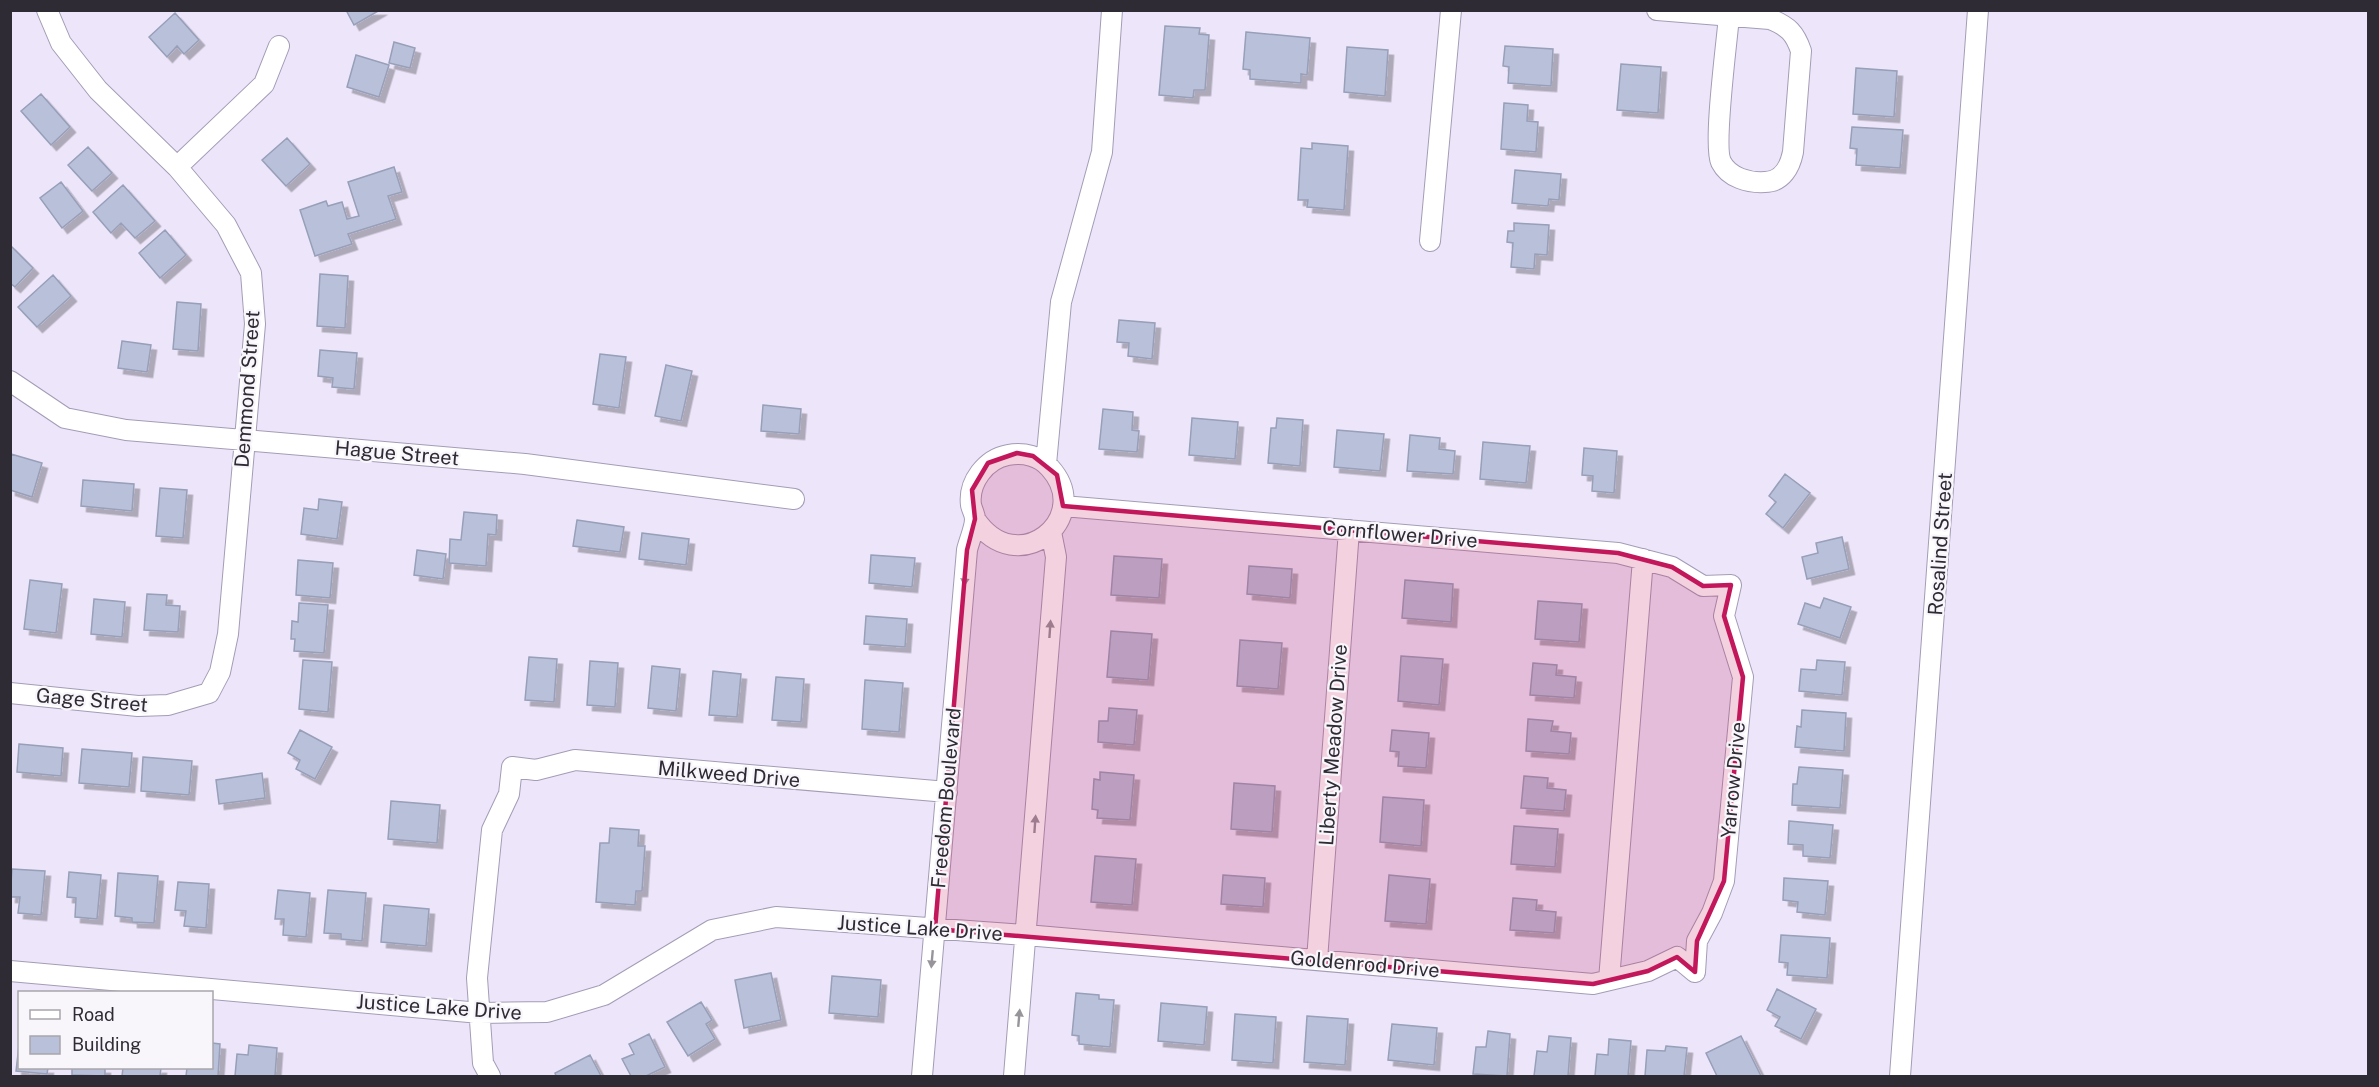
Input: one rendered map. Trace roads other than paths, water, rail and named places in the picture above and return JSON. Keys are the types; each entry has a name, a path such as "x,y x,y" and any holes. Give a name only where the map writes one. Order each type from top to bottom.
{"street":[{"name":"Demmond Street","path":"47,10 61,43 98,90 177,167 226,225 250,273 255,324 228,634 220,672 208,693"},
{"path":"1046,464 1061,302 1102,152 1112,10"},
{"path":"1430,241 1451,10"},
{"path":"1657,10 1770,19 1786,25 1797,38 1801,51 1793,152 1790,165 1781,176 1772,182 1745,181 1727,170 1721,162 1719,141 1729,16"},
{"name":"Rosalind Street","path":"1900,1077 1978,10"},
{"path":"177,167 264,84 279,46"},
{"name":"Hague Street","path":"10,381 65,418 126,430 525,464 794,499"},
{"path":"1017,453 1033,456 1057,475 1063,490 1063,506 1059,520 1051,532 1039,541 1024,546 1010,546 995,541 983,532 975,519 971,505 972,490 978,475 988,464 1002,456 1017,453"},
{"name":"Cornflower Drive","path":"1063,506 1618,553 1672,567 1703,586 1731,585"},
{"name":"Freedom Boulevard","path":"922,1077 967,550 975,519"},
{"name":"Liberty Meadow Drive","path":"1317,960 1349,530"},
{"path":"1014,1077 1056,557 1051,532"},
{"path":"1609,980 1643,560"},
{"name":"Yarrow Drive","path":"1695,972 1697,941 1712,913 1724,881 1743,677 1724,616 1731,585"},
{"name":"Gage Street","path":"10,693 138,706 168,705 208,693"},
{"name":"Milkweed Drive","path":"480,1014 477,978 492,830 509,794 512,767 536,770 575,760 946,792"},
{"name":"Justice Lake Drive","path":"10,971 480,1014 547,1012 604,995 712,930 776,917 1026,935"},
{"name":"Goldenrod Drive","path":"1026,935 1593,984 1648,971 1677,957 1695,972"},
{"path":"480,1014 483,1063 490,1077"}]}
